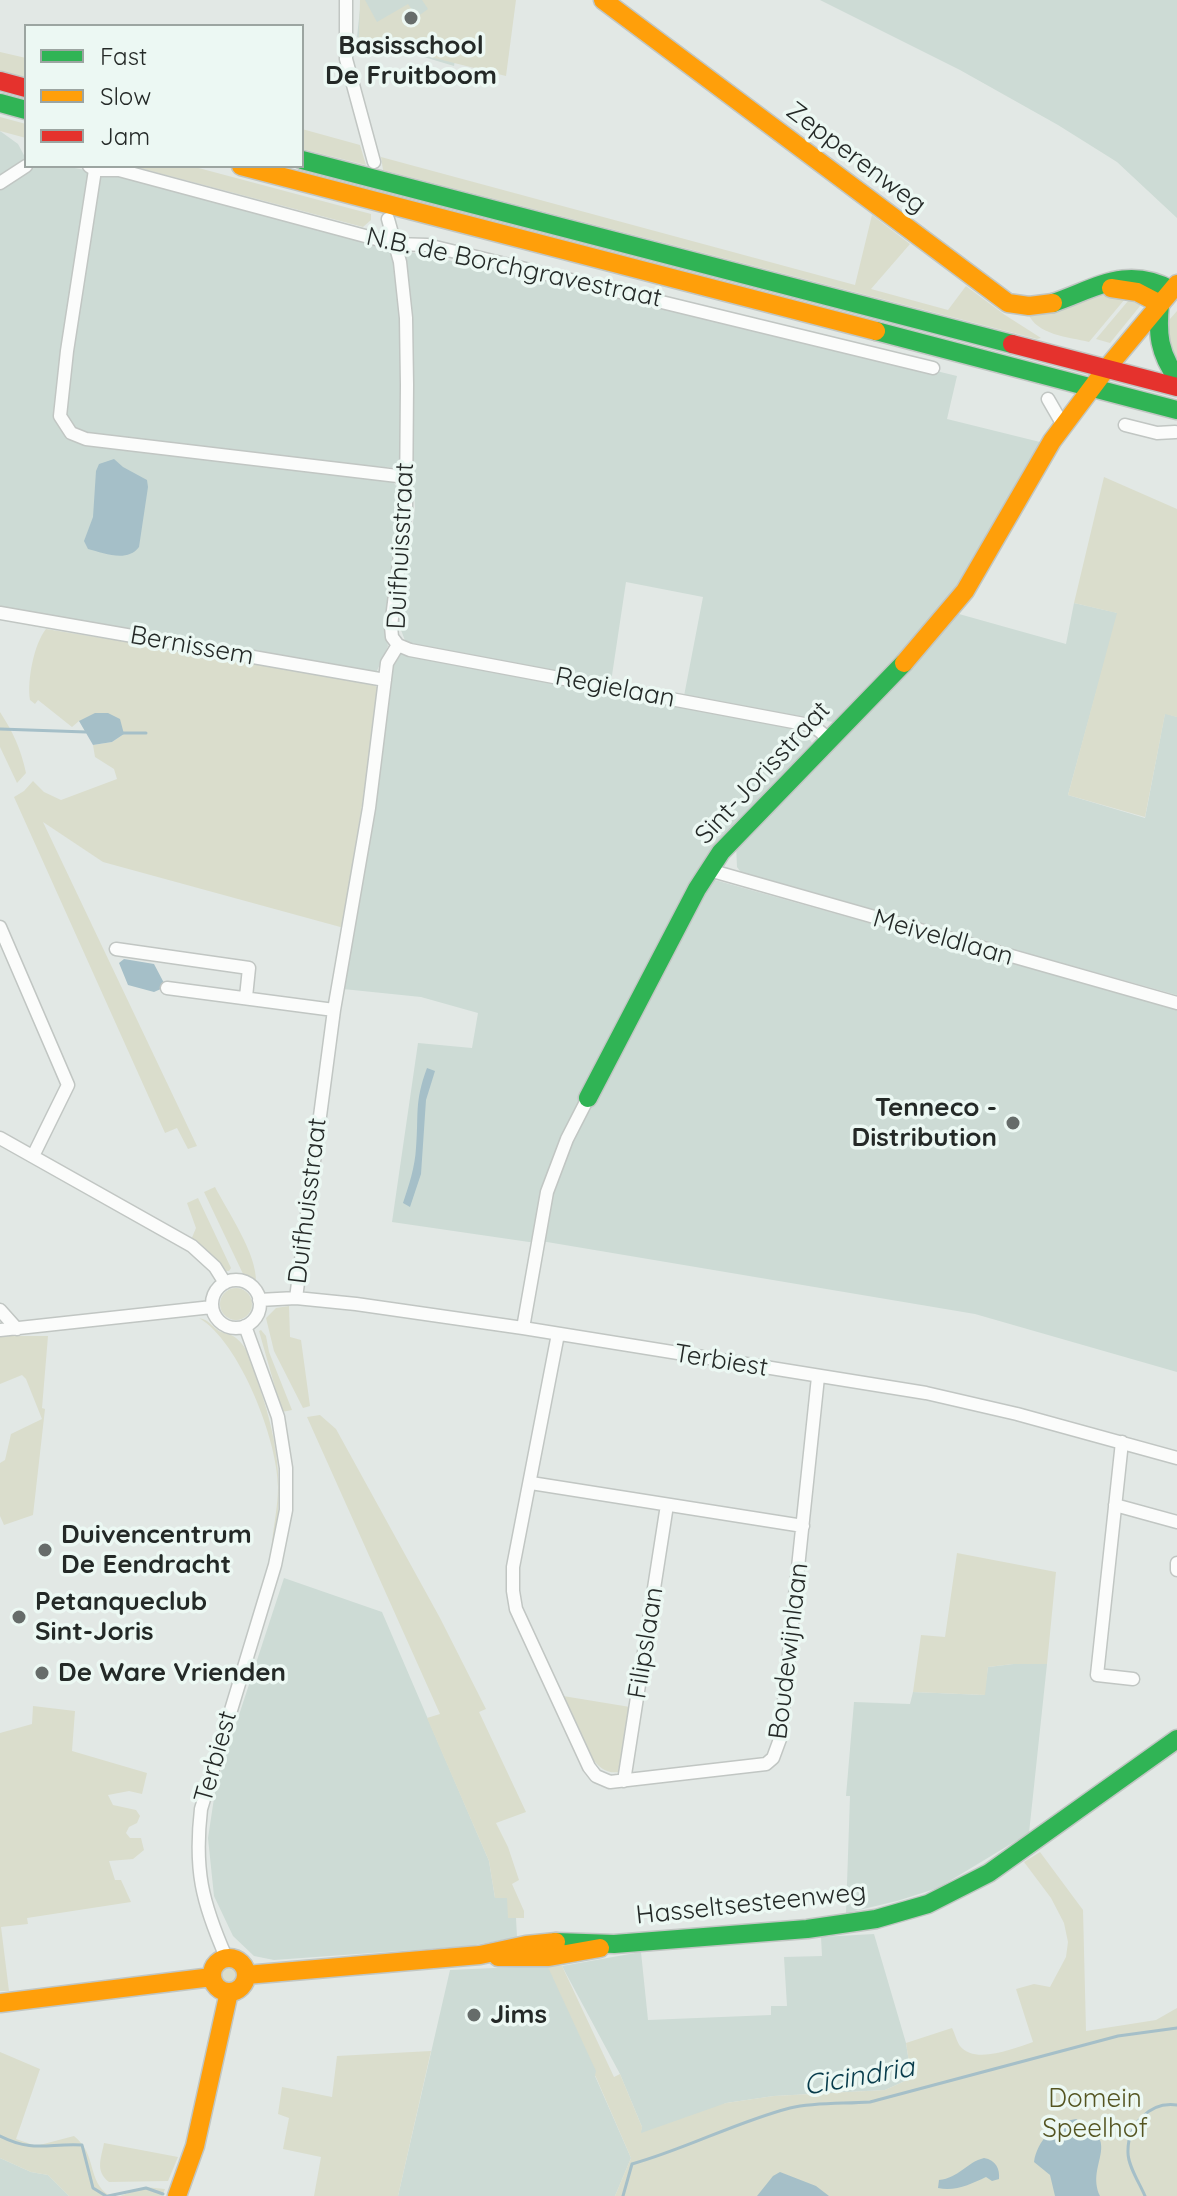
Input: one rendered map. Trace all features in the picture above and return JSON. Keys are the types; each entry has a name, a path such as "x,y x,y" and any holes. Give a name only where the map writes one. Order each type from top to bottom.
{"main road":[{"name":"Zepperenweg","path":"603,0 1008,303 1033,306 1094,289 1112,280 1145,277 1162,282 1172,290"},
{"path":"0,81 24,87"},
{"path":"0,103 24,109"},
{"path":"304,161 1177,387"},
{"path":"249,168 1177,410"},
{"path":"1172,290 1157,342 1163,358 1177,378"},
{"name":"Sint-Jorisstraat","path":"588,1098 721,852 925,641 965,591 1032,472 1063,425 1172,290"},
{"name":"Hasseltsesteenweg","path":"246,1975 480,1955 526,1945 571,1941 614,1944 844,1925 928,1904 989,1873 1177,1739"},
{"path":"226,1957 242,1963 246,1975 239,1988 229,1992 220,1989 212,1977 213,1967 226,1957"},
{"path":"0,2003 212,1977"},
{"path":"177,2196 195,2146 229,1992"}],"street":[{"path":"346,0 346,59 374,162"},
{"path":"0,183 24,167"},
{"name":"N.B. de Borchgravestraat","path":"406,477 86,439 71,433 60,416 92,168 119,170 395,244 427,245 933,368"},
{"name":"Duifhuisstraat","path":"296,1298 334,1010 369,808 387,663 398,645 392,637 391,626 406,508 406,318 400,262 388,219"},
{"path":"1048,399 1063,425"},
{"path":"1147,402 1176,433"},
{"path":"1125,425 1157,433 1176,433"},
{"name":"Bernissem","path":"0,613 385,680"},
{"name":"Regielaan","path":"398,645 410,650 804,724 817,729 829,739"},
{"name":"Meiveldlaan","path":"709,870 1177,1003"},
{"path":"0,927 68,1085 33,1156"},
{"path":"116,949 249,968 246,997"},
{"path":"167,988 334,1010"},
{"name":"Sint-Jorisstraat","path":"523,1328 547,1192 567,1139 588,1098"},
{"path":"0,1138 192,1246 215,1267 225,1283"},
{"path":"232,1281 252,1287 259,1300 257,1315 245,1326 224,1325 212,1307 216,1291 232,1281"},
{"name":"Terbiest","path":"259,1300 296,1298 523,1328 956,1399 1177,1458"},
{"path":"0,1330 212,1307"},
{"path":"0,1310 17,1329"},
{"name":"Terbiest","path":"226,1957 209,1918 199,1883 197,1839 201,1809 275,1565 286,1510 286,1468 278,1417 245,1326"},
{"name":"Boudewijnlaan","path":"558,1334 513,1567 513,1591 516,1609 589,1767 596,1776 610,1782 766,1764 773,1758 780,1739 818,1377"},
{"path":"1122,1442 1097,1675 1133,1679"},
{"path":"531,1483 803,1526"},
{"name":"Filipslaan","path":"624,1781 667,1505"},
{"path":"1115,1505 1177,1522"},
{"path":"1177,1563 1177,1570"}],"shaded area":[{"name":"Basisschool De Fruitboom","path":"361,0 465,0 454,66 357,37"},
{"path":"820,0 1177,0 1177,218 1117,162 1058,125 960,70"},
{"path":"0,131 18,144 24,155 24,168 74,168 109,174 387,247 734,322 957,376 947,419 1040,442 946,606 959,614 1066,644 1074,603 1118,613 1068,795 1145,818 1165,713 1177,717 1177,995 743,875 737,867 736,844 838,737 833,722 684,696 703,597 626,582 611,682 406,643 399,625 415,508 413,469 110,448 393,482 400,491 400,512 385,630 388,646 376,673 0,609"},
{"path":"401,654 627,698 801,727 812,743 697,875 1177,1009 1177,1372 975,1314 547,1242 392,1222 418,1043 472,1048 478,1013 421,997 343,989 357,915 393,666"},
{"path":"284,1578 382,1612 489,1861 495,1898 507,1898 516,1918 517,1937 470,1946 274,1960 254,1956 233,1936 214,1896 208,1838 216,1785"},
{"path":"1047,1664 1029,1833 938,1888 846,1913 850,1796 846,1796 854,1702 910,1704 913,1692 984,1695 988,1667"},
{"path":"874,1934 906,2043 911,2075 905,2081 885,2090 774,2096 726,2103 684,2125 640,2134 642,2127 620,2074 562,1966 641,1952 648,2020 771,2015 771,2006 787,2006 784,1957 822,1956 821,1937"},
{"path":"554,1967 603,2073 595,2076 631,2158 615,2196 398,2196 450,1970"},
{"path":"0,2158 31,2172 48,2175 69,2196 0,2196"}],"green space":[{"path":"360,0 365,0 377,22 408,4 417,17 428,9 422,0 516,0 506,76 359,39"},
{"path":"0,52 24,58 24,77 0,71"},
{"path":"0,117 24,123 24,137 0,131"},
{"path":"304,130 360,145 366,165 304,150"},
{"path":"381,157 855,285 872,215 910,244 871,289 948,310 966,286 1041,338 383,170"},
{"path":"140,168 198,168 371,214 371,220 363,227"},
{"path":"1115,291 1130,293 1089,342 1046,331 1028,313 1046,311"},
{"path":"1133,295 1140,306 1110,343 1096,339"},
{"path":"1177,311 1177,370 1162,328"},
{"path":"1104,477 1177,509 1177,717 1165,714 1145,817 1068,795 1117,613 1074,603"},
{"path":"46,629 370,681 379,689 344,928 103,862 43,822 197,1146 188,1149 177,1128 165,1133 14,797 33,781 44,792 61,800 117,779 114,769 95,757 93,745 112,742 124,734 79,721 72,727 38,700 35,704 30,700 32,663"},
{"path":"0,712 24,764 26,773 17,783 0,747"},
{"path":"215,1187 247,1246 256,1282 245,1278 204,1192"},
{"path":"198,1198 231,1268 229,1271 191,1240 196,1228 187,1203"},
{"path":"236,1288 247,1293 252,1304 247,1315 236,1320 225,1315 220,1304 225,1293"},
{"path":"289,1306 290,1337 301,1340 310,1406 303,1408 274,1351 266,1318 276,1308"},
{"path":"199,1318 236,1338 251,1361 277,1458 279,1499 275,1543 272,1542 278,1494 276,1468 264,1420 229,1348"},
{"path":"261,1330 266,1336 269,1352 292,1410 282,1412"},
{"path":"0,1336 48,1336 42,1408 45,1409 33,1515 4,1525 0,1516 0,1463 5,1460 11,1434 42,1419 22,1375 0,1384"},
{"path":"320,1415 336,1429 440,1618 486,1709 479,1712 526,1812 496,1823 519,1880 512,1884 524,1918 508,1918 507,1898 495,1898 489,1861 427,1718 440,1714 307,1417"},
{"path":"957,1553 1056,1572 1047,1664 988,1667 985,1695 913,1692 921,1635 945,1637"},
{"path":"563,1696 630,1707 618,1772 608,1771 590,1756"},
{"path":"33,1706 75,1711 72,1751 147,1773 142,1794 129,1791 108,1795 113,1805 136,1810 140,1816 126,1833 130,1838 141,1838 144,1850 133,1859 109,1861 115,1880 121,1880 131,1902 27,1918 28,1924 1,1927 9,1991 0,1991 0,1733 32,1724"},
{"name":"Domein Speelhof","path":"1040,1852 1083,1910 1086,2031 1156,2020 1177,2008 1177,2196 615,2196 631,2158 595,2075 596,2071 547,1965 562,1966 614,2077 620,2074 642,2127 641,2133 726,2103 774,2096 885,2090 911,2075 906,2043 952,2028 960,2046 975,2054 1006,2051 1033,2042 1016,1989 1034,1984 1050,1987 1066,1957 1068,1942 1064,1923 1051,1898 1024,1862"},
{"path":"225,1965 233,1965 238,1974 236,1981 225,1983 220,1978 220,1970"},
{"path":"431,2051 398,2196 314,2196 321,2157 283,2149 289,2118 278,2114 282,2087 332,2097 337,2056"},
{"path":"0,2052 40,2069 16,2139 36,2146 74,2136 86,2151 98,2183 110,2196 69,2196 48,2175 31,2172 0,2158"},
{"path":"104,2143 178,2157 168,2181 109,2182 100,2169"},
{"path":"145,2187 165,2189 162,2196 120,2196"}],"water":[{"path":"114,459 147,480 148,487 139,547 122,556 88,549 84,541 93,517 96,471 99,464"},
{"path":"95,713 108,713 120,719 124,734 112,742 93,745 79,721"},
{"path":"124,959 154,964 164,983 163,988 154,992 128,985 119,963"},
{"path":"427,1068 435,1071 426,1100 421,1174 410,1207 403,1203 414,1162 419,1100"},
{"path":"1076,2119 1098,2136 1101,2145 1097,2173 1100,2196 1055,2196 1050,2175 1034,2162 1048,2134 1061,2124"},
{"path":"984,2158 996,2166 999,2179 992,2181 986,2177 957,2188 938,2188 939,2180"},
{"path":"780,2172 816,2186 829,2196 757,2196"}],"waterway":[{"path":"0,729 86,732"},
{"path":"122,733 146,733"},
{"name":"Cicindria","path":"623,2196 632,2164 770,2114 810,2105 870,2102 1118,2036 1177,2028"},
{"path":"1145,2196 1129,2158 1131,2134 1149,2111 1177,2105"},
{"path":"0,2136 32,2146 82,2145 93,2188 106,2196"},
{"path":"108,2196 146,2188 163,2194"}],"traffic: fast":[{"path":"0,103 24,109"},
{"path":"304,161 1012,344"},
{"path":"1053,303 1126,279 1140,279 1172,290"},
{"path":"1160,304 1161,343 1166,360 1177,378"},
{"path":"876,331 1177,410"},
{"path":"588,1098 697,889 721,852 904,663"},
{"path":"556,1942 614,1944 807,1929 876,1919 928,1904 989,1873 1177,1739"}],"traffic: slow":[{"path":"603,0 1008,303 1029,306 1053,303"},
{"path":"249,168 876,331"},
{"path":"904,663 965,591 1052,441 1106,369 1177,284"},
{"path":"1111,288 1137,292 1160,304"},
{"path":"246,1975 480,1955 556,1942"},
{"path":"498,1957 549,1957 600,1948"},
{"path":"229,1958 241,1963 246,1975 241,1987 229,1992 217,1987 212,1975 217,1963 229,1958"},
{"path":"0,2003 212,1977"},
{"path":"177,2196 195,2146 229,1992"}],"traffic: jam":[{"path":"0,81 24,87"},
{"path":"1012,344 1177,387"}],"place":[{"name":"Basisschool De Fruitboom","path":"411,18"},
{"name":"Tenneco - Distribution","path":"1013,1123"},
{"name":"Duivencentrum De Eendracht","path":"45,1550"},
{"name":"Petanqueclub Sint-Joris","path":"19,1617"},
{"name":"De Ware Vrienden","path":"42,1673"},
{"name":"Jims","path":"474,2015"}]}
